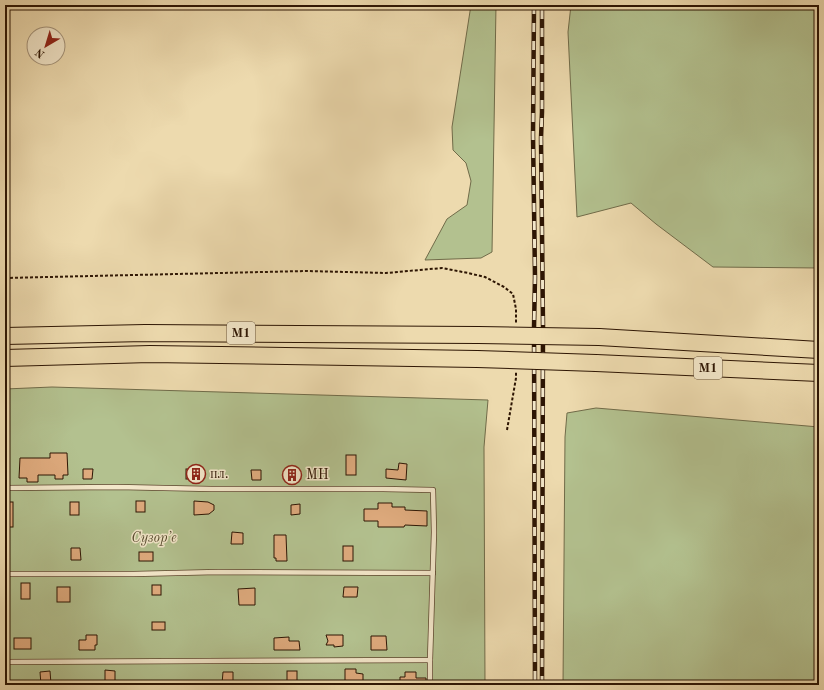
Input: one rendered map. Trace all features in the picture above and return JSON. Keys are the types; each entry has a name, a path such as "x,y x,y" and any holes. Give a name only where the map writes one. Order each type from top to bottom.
{"highway":[{"name":"М1","path":"5,336 145,333 599,337 819,350"},
{"name":"М1","path":"5,358 150,354 477,359 819,373"}],"lane":[{"path":"5,488 118,487 433,490 434,532 430,685"},
{"path":"5,574 134,574 218,572 433,573"},
{"path":"5,662 430,660"}],"path":[{"path":"5,278 306,271 386,273 442,268 485,277 504,287 513,294 516,309 516,324"},
{"path":"506,430 516,378 516,370"}],"green space":[{"path":"471,5 496,5 492,252 481,258 425,260 447,219 467,205 471,181 466,163 453,150 452,127"},
{"path":"571,5 819,5 819,268 713,267 631,203 577,217 568,32"},
{"name":"Сузорʼе","path":"52,387 488,400 484,447 485,685 5,685 5,389"},
{"path":"596,408 819,427 819,685 563,685 565,437 567,413"}],"building":[{"path":"50,453 67,453 68,475 63,475 63,479 55,479 55,475 38,475 38,482 27,482 27,478 19,478 20,458 50,458"},
{"path":"346,455 356,455 356,475 346,475"},
{"path":"399,463 407,464 406,480 386,478 386,469 398,470"},
{"path":"83,469 93,469 92,479 83,479"},
{"path":"186,469 198,469 198,479 186,479"},
{"path":"251,470 261,470 261,480 252,480"},
{"path":"136,501 145,501 145,512 136,512"},
{"path":"194,501 208,502 214,505 214,510 209,514 194,515"},
{"path":"5,502 13,502 13,527 5,527"},
{"path":"70,502 79,502 79,515 70,515"},
{"path":"378,503 392,503 392,507 405,507 405,510 427,511 427,526 405,525 404,527 378,527 378,521 364,521 364,509 378,509"},
{"path":"300,504 300,514 291,515 291,505"},
{"path":"232,532 243,533 243,544 231,544"},
{"path":"274,535 286,535 287,561 276,561 276,558 274,558"},
{"path":"343,546 353,546 353,561 343,561"},
{"path":"71,548 80,548 81,560 71,560"},
{"path":"139,552 153,552 153,561 139,561"},
{"path":"21,583 30,583 30,599 21,599"},
{"path":"152,585 161,585 161,595 152,595"},
{"path":"57,587 70,587 70,602 57,602"},
{"path":"344,587 358,587 357,597 343,597"},
{"path":"255,588 255,605 239,605 238,589"},
{"path":"152,622 165,622 165,630 152,630"},
{"path":"86,635 97,635 97,645 95,645 95,650 79,650 79,640 86,640"},
{"path":"326,635 343,635 343,646 334,647 334,645 326,645 328,641"},
{"path":"371,636 386,636 387,650 371,650"},
{"path":"289,637 289,641 299,641 300,650 274,650 274,638"},
{"path":"14,638 31,638 31,649 14,649"},
{"path":"345,669 356,669 356,673 363,674 363,684 345,683"},
{"path":"105,670 115,671 115,685 105,685"},
{"path":"50,671 51,684 41,685 40,672"},
{"path":"287,671 297,671 297,685 287,685"},
{"path":"223,672 233,672 233,684 222,684"},
{"path":"405,672 416,672 416,678 426,678 426,685 400,685 400,677 405,677"}],"railway":[{"path":"534,5 535,685"},
{"path":"542,5 542,685"}],"place":[{"name":"пл.","path":"196,474"},
{"name":"МН","path":"292,475"}]}
